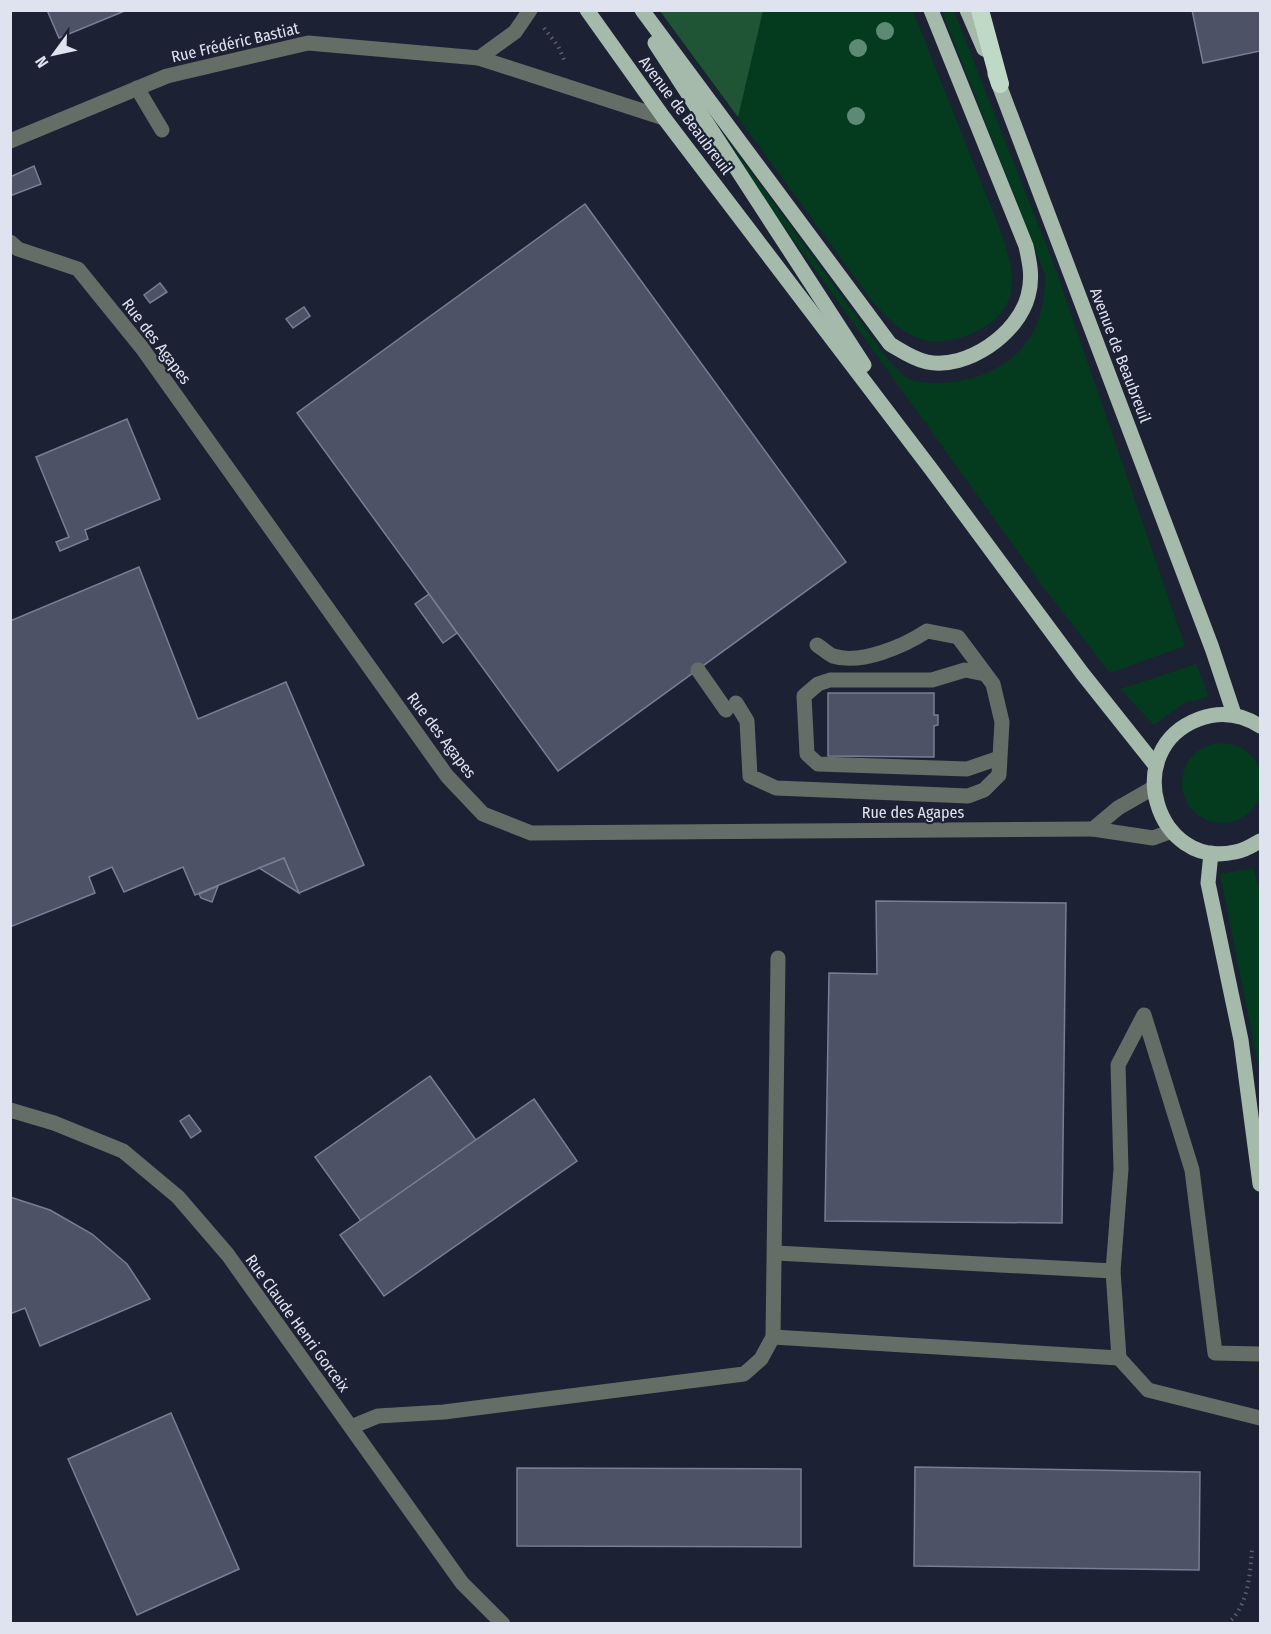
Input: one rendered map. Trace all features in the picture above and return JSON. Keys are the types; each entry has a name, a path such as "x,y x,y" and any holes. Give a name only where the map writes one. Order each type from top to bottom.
{"highway":[{"path":"980,10 1000,84"}],"main road":[{"name":"Avenue de Beaubreuil","path":"587,10 664,118 931,469 1082,673 1142,745 1156,766"},
{"name":"Avenue de Beaubreuil","path":"633,10 931,469"},
{"path":"642,10 890,344 910,357 928,363 948,363 965,359 987,348 1016,320 1028,298 1032,272 1026,246 931,10"},
{"name":"Avenue de Beaubreuil","path":"967,10 1000,84 1212,648 1234,714"},
{"path":"1260,726 1234,714 1209,715 1189,723 1170,738 1162,750 1156,766 1153,788 1159,811 1172,831 1191,846 1211,853 1235,852 1260,841"},
{"path":"1211,853 1208,883 1241,1040 1260,1184"}],"street":[{"path":"479,58 515,33 529,13"},
{"name":"Rue Frédéric Bastiat","path":"10,141 167,76 308,43 479,58 664,118"},
{"path":"137,88 162,130"},
{"name":"Rue des Agapes","path":"10,242 18,249 78,269 142,348 447,776 483,814 531,833 1093,829 1153,838 1172,831"},
{"path":"698,670 731,707 747,721 750,776 776,788 968,796 984,790 999,775 1002,722 993,684 958,637 927,631 905,645 866,657 833,656 817,645"},
{"path":"985,674 965,670 932,680 830,680 818,684 804,696 807,754 818,764 967,769 999,758"},
{"path":"1093,829 1118,808 1153,788"},
{"path":"351,1427 378,1416 444,1412 744,1374 760,1359 773,1337 776,1252 778,958"},
{"path":"1260,1354 1215,1353 1192,1170 1144,1015 1118,1065 1121,1169 1113,1271 1119,1358 1148,1390 1260,1418"},
{"name":"Rue Claude Henri Gorceix","path":"10,1110 54,1123 123,1151 178,1197 228,1255 462,1583 502,1623"},
{"path":"776,1252 1113,1271"},
{"path":"773,1337 1119,1358"}],"path":[{"path":"529,13 558,46 565,60 570,87"},
{"path":"1227,1623 1238,1611 1250,1583 1252,1550"}],"green space":[{"path":"660,11 913,11 1003,237 1012,284 1008,302 1001,313 992,322 969,335 944,341 932,341 914,336 892,321 873,302"},
{"path":"660,11 763,11 738,117"},
{"path":"942,11 954,11 1056,270 1185,646 1110,673 1044,588 732,154 723,134 890,362 901,373 915,381 947,383 980,376 995,369 1020,350 1034,330 1042,307 1045,275"},
{"path":"1196,664 1209,697 1184,703 1154,725 1120,689"},
{"path":"1222,743 1237,746 1250,755 1259,768 1262,783 1259,798 1250,811 1237,820 1222,823 1207,820 1194,811 1185,798 1182,783 1185,768 1194,755 1207,746"},
{"path":"1253,868 1260,891 1260,1074 1220,874"}],"building":[{"path":"47,10 127,10 59,38"},
{"path":"1192,10 1260,10 1260,51 1203,63"},
{"path":"34,166 41,184 10,196 10,177"},
{"path":"585,204 846,562 558,771 297,413"},
{"path":"160,283 167,292 150,303 144,295"},
{"path":"304,307 310,316 293,328 286,319"},
{"path":"127,419 160,499 85,530 88,539 60,551 56,542 69,537 36,457"},
{"path":"139,567 198,719 286,682 364,865 299,893 284,858 195,895 183,867 124,892 112,867 89,877 95,893 10,927 10,621"},
{"path":"429,594 457,633 443,643 415,604"},
{"path":"828,693 934,693 934,715 938,715 938,725 934,726 934,757 828,756"},
{"path":"284,858 299,893 259,868"},
{"path":"218,886 212,902 201,898 199,894"},
{"path":"876,901 1066,903 1062,1223 825,1221 829,973 877,974"},
{"path":"430,1076 476,1140 361,1221 315,1157"},
{"path":"534,1099 577,1161 384,1296 340,1235"},
{"path":"189,1115 201,1131 191,1138 180,1121"},
{"path":"10,1197 50,1210 92,1234 127,1264 150,1299 40,1346 25,1308 10,1314"},
{"path":"171,1413 239,1569 137,1615 68,1459"},
{"path":"915,1467 1200,1472 1199,1570 914,1566"},
{"path":"517,1468 801,1469 801,1547 517,1546"}]}
